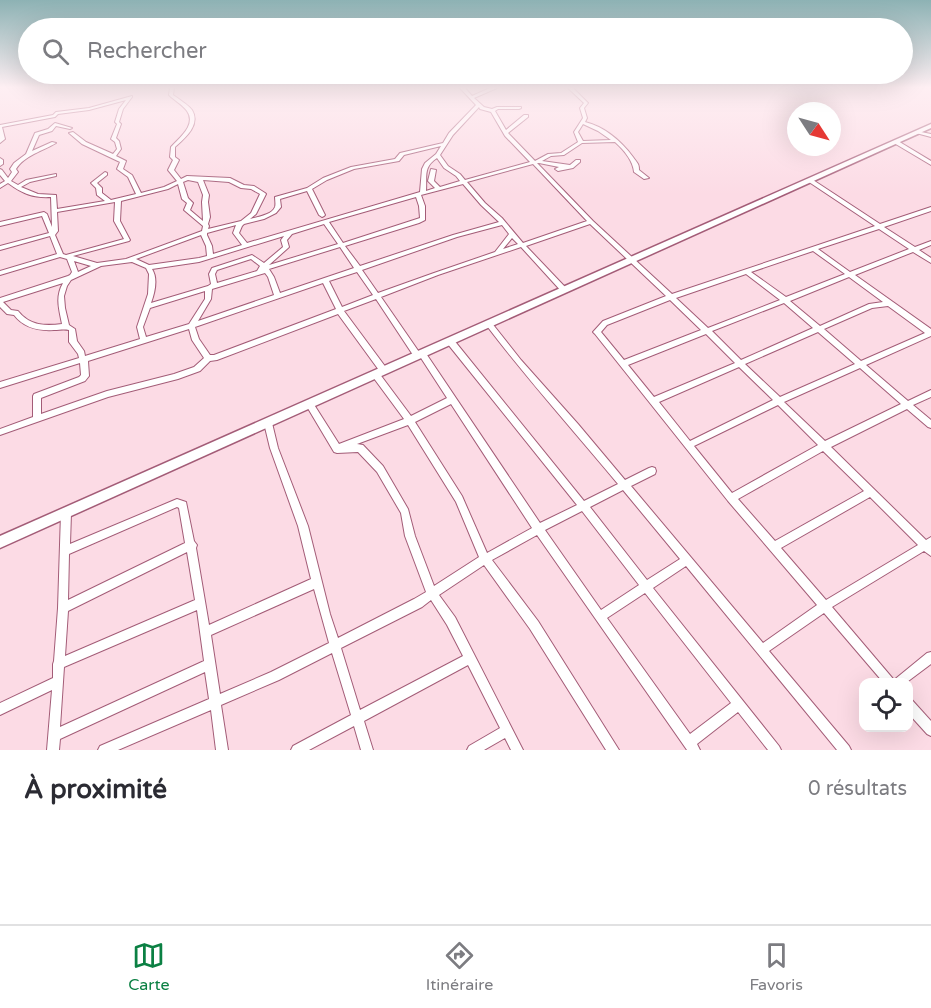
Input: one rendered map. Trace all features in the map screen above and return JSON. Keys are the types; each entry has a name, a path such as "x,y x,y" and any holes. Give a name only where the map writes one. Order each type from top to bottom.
{"main road":[{"path":"0,542 931,126"}],"street":[{"path":"0,142 3,139 1,125 17,123"},
{"path":"115,155 119,149 117,141 113,139 118,123"},
{"path":"191,123 189,131 173,147 173,157 176,160 171,170 181,182 185,199 190,203 187,210 205,224"},
{"path":"149,306 423,219 420,195 424,171 430,160 438,155 443,144 462,123"},
{"path":"501,123 591,222 929,546 823,607 762,650"},
{"path":"507,132 518,123"},
{"path":"581,142 576,132 583,123 597,128 625,148 628,158 636,164 636,170 646,178"},
{"path":"28,155 37,133 50,130 56,124 71,130 84,143 124,161 120,169 130,176 139,195"},
{"path":"918,132 931,136"},
{"path":"148,267 177,265 210,257 325,219 420,195 536,162 550,155 562,154 581,142 614,141"},
{"path":"0,186 8,181 15,171 13,169 16,164 28,155 54,143"},
{"path":"896,143 931,163"},
{"path":"0,273 60,255 90,265 125,260 203,233 256,220 274,213 278,207 277,198 309,189 325,179 353,168 397,160 402,154 443,144"},
{"path":"551,180 562,167 562,154"},
{"path":"438,155 446,167 458,175 462,182 500,219 501,223 564,290"},
{"path":"536,162 562,167 573,165 578,161"},
{"path":"433,170 431,181 439,189"},
{"path":"0,171 8,181 36,196 52,195 55,231 52,235 0,248"},
{"path":"94,183 105,174"},
{"path":"18,187 30,181 54,175"},
{"path":"54,212 114,202 199,177 207,180 230,180 262,193 253,214 242,222 236,233 245,245"},
{"path":"87,180 99,188 99,194 114,202"},
{"path":"181,182 200,180 206,195 204,199 207,219 203,233 209,246 210,257"},
{"path":"811,181 931,261"},
{"path":"309,189 325,219 504,476 537,529 692,746 739,705"},
{"path":"68,256 126,241 117,221 114,202"},
{"path":"325,219 328,209"},
{"path":"886,678 731,498 624,363 598,335 597,329 605,323 671,297 931,209"},
{"path":"0,224 44,214 60,255"},
{"path":"0,432 107,394 175,377 197,369 208,358 219,356 522,244 591,222"},
{"path":"0,385 191,326 277,295 501,223"},
{"path":"264,269 286,247 284,240 291,231"},
{"path":"498,253 512,234"},
{"path":"624,363 931,243"},
{"path":"814,249 931,333"},
{"path":"66,327 60,293 62,286 75,272 68,256"},
{"path":"214,285 212,274 214,268 251,257 264,269 277,295"},
{"path":"125,260 138,261 148,267 152,274 149,306 140,327 144,341"},
{"path":"37,418 37,396 82,379 85,375 81,353 73,342 72,329 66,327 35,328 17,317 16,313 9,312 0,302 72,277 100,264"},
{"path":"747,272 785,300 931,425"},
{"path":"325,280 340,310 459,499 485,559 534,625 613,750"},
{"path":"191,326 208,299 209,288 214,285"},
{"path":"878,294 882,299 881,303"},
{"path":"654,401 881,303 890,303"},
{"path":"489,324 518,362 575,426 845,750"},
{"path":"191,326 196,340 208,358"},
{"path":"689,445 779,401 931,333"},
{"path":"450,342 776,750"},
{"path":"731,498 824,446 931,393"},
{"path":"337,449 451,400"},
{"path":"310,405 337,449"},
{"path":"268,423 274,448 303,526 317,582 367,750"},
{"path":"337,449 360,448 380,469 405,512 410,536 432,593 451,621 517,750"},
{"path":"104,750 214,703 336,645 418,603 485,559 537,529 652,471"},
{"path":"774,547 871,492"},
{"path":"65,551 177,503 183,505 206,632 222,750"},
{"path":"53,750 63,608 66,513"},
{"path":"63,608 192,545"},
{"path":"601,616 687,560"},
{"path":"206,632 317,582"},
{"path":"58,664 201,603"},
{"path":"904,678 931,657"},
{"path":"297,750 470,658"},
{"path":"54,736 210,664"},
{"path":"0,709 57,682"},
{"path":"913,709 931,730"},
{"path":"473,750 507,731"}]}
